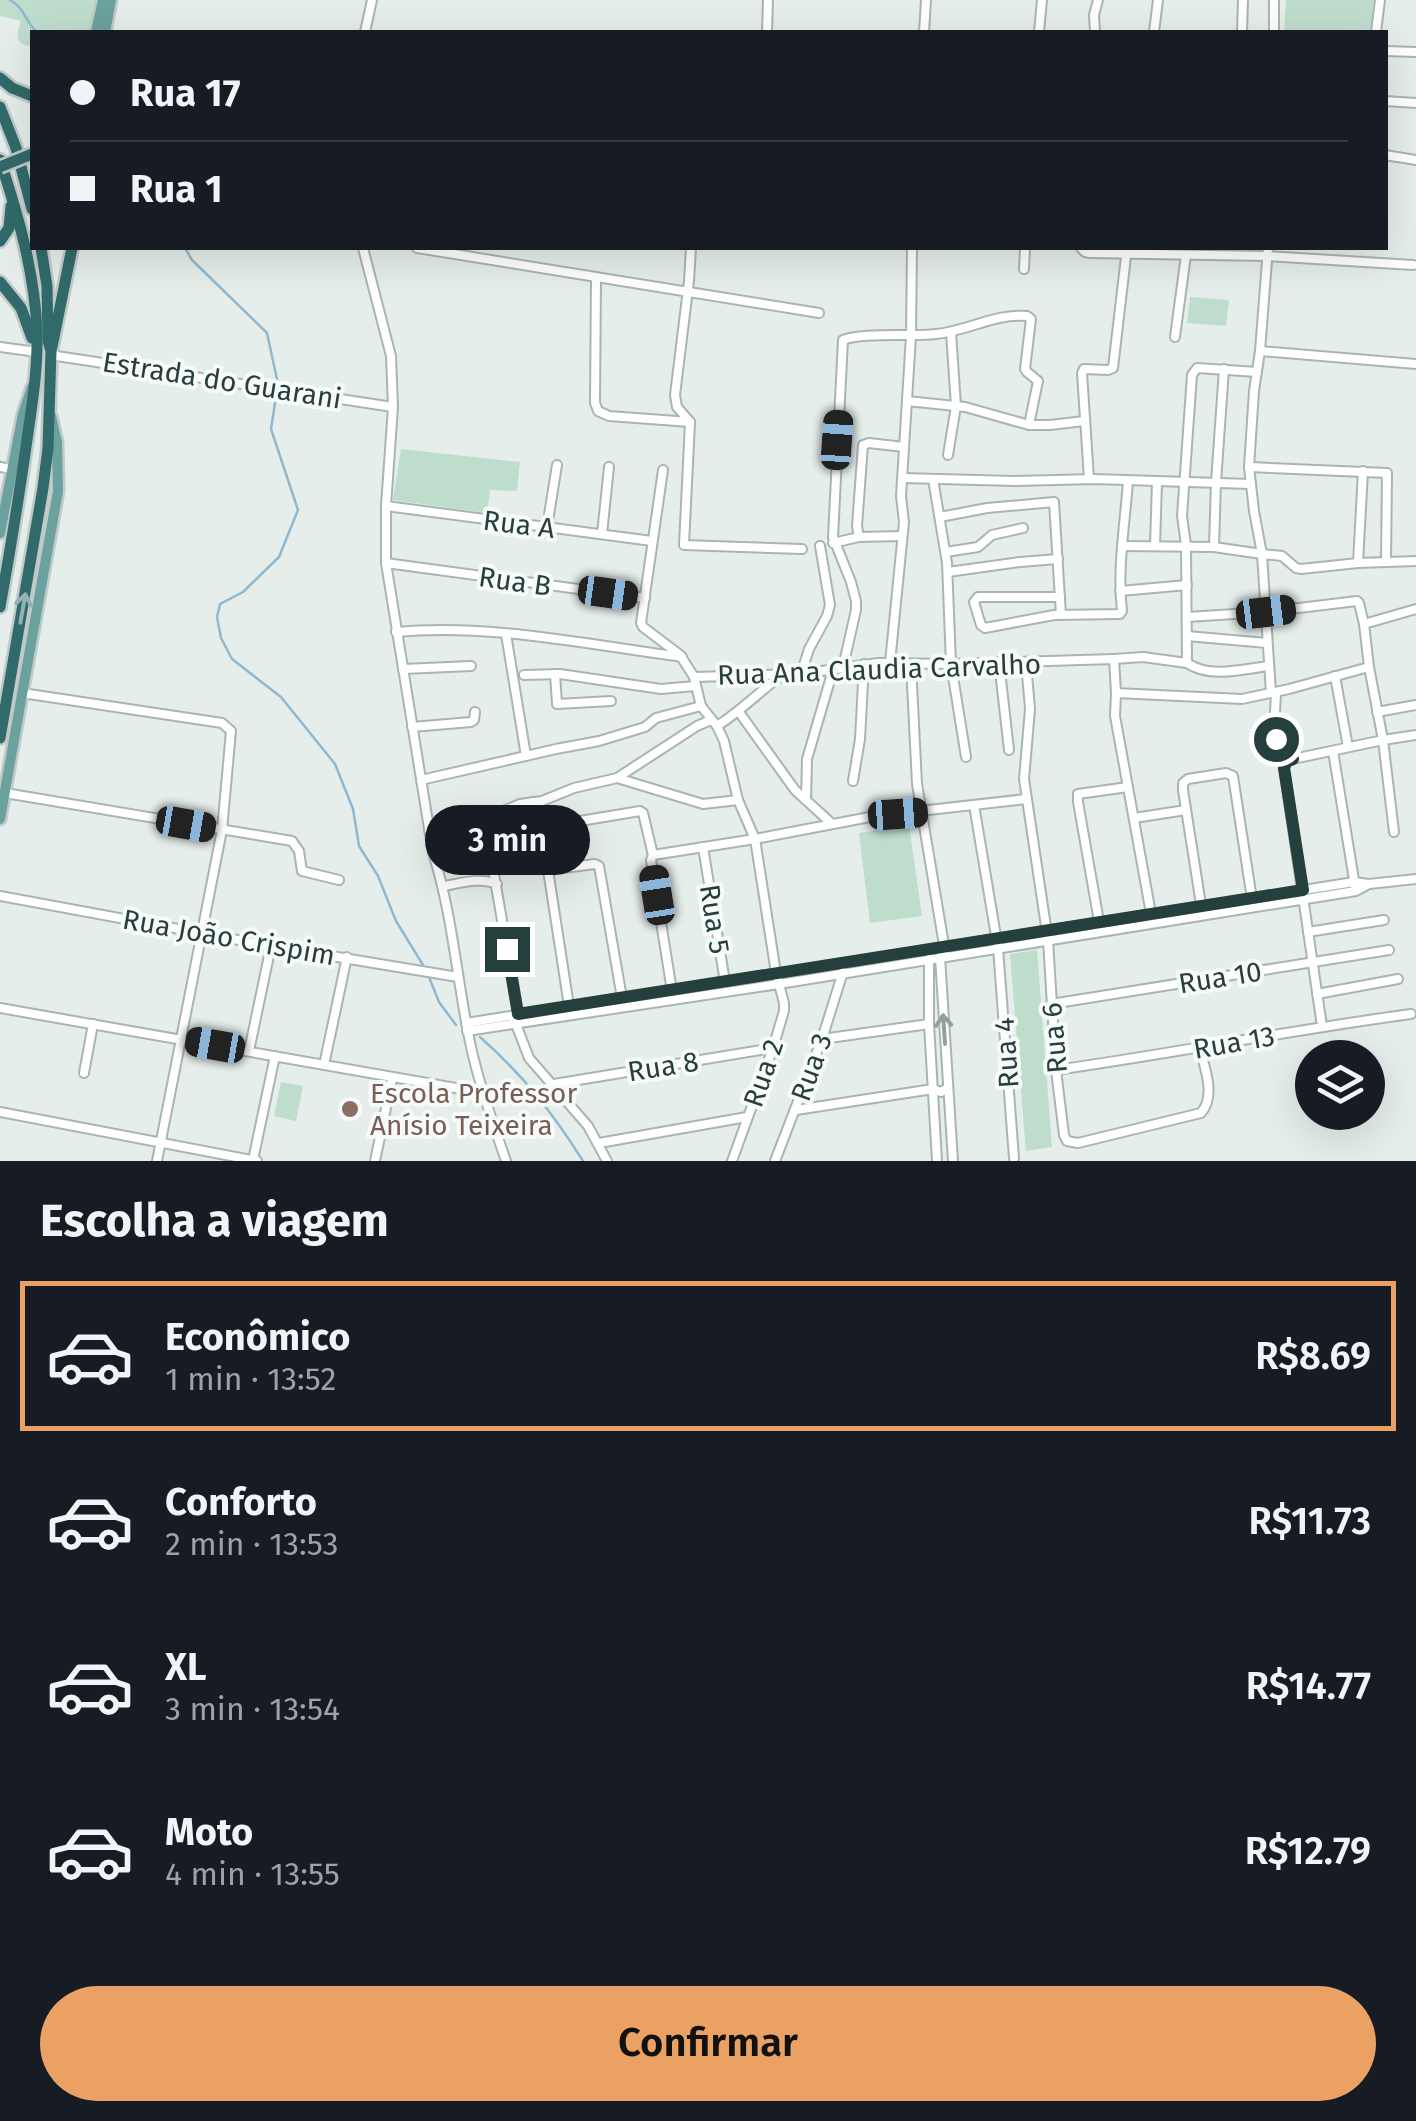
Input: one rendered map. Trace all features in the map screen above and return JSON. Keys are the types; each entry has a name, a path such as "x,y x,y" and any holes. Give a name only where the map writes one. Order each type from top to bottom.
{"highway":[{"path":"0,78 30,95"},
{"path":"0,107 30,201"},
{"path":"0,738 43,488 50,411 30,272 0,163 30,155"},
{"path":"0,241 9,228 12,197"},
{"path":"0,607 35,382 44,350 47,286 41,250"},
{"path":"44,350 55,340 72,250"},
{"path":"0,282 21,308 32,338 44,350"},
{"path":"0,573 6,540 15,522"}],"main road":[{"path":"96,30 104,0"},
{"path":"105,30 111,0"},
{"path":"0,533 6,468 35,382"},
{"path":"0,820 58,491 57,442 50,411"}],"street":[{"path":"365,30 372,0"},
{"path":"767,30 768,0"},
{"path":"924,30 926,0"},
{"path":"1038,30 1042,0"},
{"path":"1094,30 1098,0"},
{"path":"1154,30 1158,0"},
{"path":"1242,30 1243,0"},
{"path":"1274,0 1274,30"},
{"path":"1376,30 1380,0"},
{"path":"1388,50 1416,52"},
{"path":"1388,100 1416,103"},
{"path":"1388,156 1416,160"},
{"path":"364,250 389,340 393,375 386,564 396,632 467,1027 506,1161"},
{"path":"437,250 819,314"},
{"path":"690,250 675,395 677,407 690,422 684,546 802,549"},
{"path":"890,663 902,536 912,250"},
{"path":"1024,269 1025,250"},
{"path":"1082,250 1186,255 1268,252 1414,265"},
{"path":"1089,479 1083,370 1114,367 1126,250"},
{"path":"1268,252 1250,467 1262,554 1275,735 1293,759"},
{"path":"1175,337 1186,255"},
{"path":"596,277 598,411 609,416 690,422"},
{"path":"843,667 856,601 834,544 832,512 843,340 852,336 951,332 999,317 1030,317 1026,371 1038,382 1029,424"},
{"path":"948,455 956,406 951,332"},
{"name":"Estrada do Guarani","path":"0,346 393,407"},
{"path":"1260,351 1416,364"},
{"path":"1187,663 1186,545 1182,516 1193,371 1197,368 1256,372"},
{"path":"1214,547 1224,369"},
{"path":"906,401 956,406 1029,424 1084,421"},
{"path":"858,537 863,445 904,447"},
{"path":"546,527 557,465"},
{"path":"602,534 609,466"},
{"path":"1250,467 1383,471 1388,475 1386,562"},
{"path":"663,470 642,627 682,656 701,706 724,741 738,800 755,839 776,973"},
{"path":"1358,563 1363,472"},
{"path":"902,478 1251,484"},
{"path":"934,479 948,572 951,664 966,756"},
{"path":"1060,597 978,597 974,602 985,628 1062,615 1120,614 1128,481"},
{"path":"1155,546 1156,482"},
{"path":"940,518 987,508 1054,502 1062,615"},
{"name":"Rua A","path":"386,506 652,542"},
{"path":"946,552 978,547 992,535 1023,528"},
{"path":"834,544 858,537 902,536"},
{"path":"801,674 829,610 830,595 820,546"},
{"path":"1124,546 1214,547 1285,557 1301,569 1416,561"},
{"path":"948,572 1058,559"},
{"name":"Rua B","path":"386,564 645,598"},
{"path":"1120,590 1187,586"},
{"path":"1187,617 1359,603 1383,740 1394,832"},
{"path":"1364,624 1416,609"},
{"path":"396,632 434,628 506,634 682,656"},
{"path":"506,634 526,756"},
{"path":"1187,636 1267,643"},
{"name":"Rua Ana Claudia Carvalho","path":"524,675 555,674 661,689 694,681 890,663 1142,657 1187,663 1216,672 1268,666"},
{"path":"1114,659 1114,716 1152,919"},
{"path":"999,662 1009,750"},
{"name":"Rua 6","path":"1026,662 1030,709 1024,769 1026,799 1047,935 1056,1070 1067,1141 1078,1143 1200,1114 1206,1107 1208,1088 1200,1049"},
{"path":"853,781 860,739 864,664"},
{"path":"912,664 921,812 943,953 952,1161"},
{"path":"403,669 472,666"},
{"path":"1116,693 1228,700 1273,693 1369,667"},
{"path":"806,800 807,759 833,670"},
{"path":"555,674 557,704 612,701"},
{"path":"430,830 617,778 698,726 739,712 783,674"},
{"path":"1335,676 1348,747"},
{"path":"22,693 222,722 230,728 222,830 157,1161"},
{"path":"1377,712 1416,704"},
{"path":"421,780 599,741 645,728 656,718 701,706"},
{"path":"412,727 471,722 474,712"},
{"path":"739,712 795,790 831,823"},
{"path":"1322,1026 1284,768 1293,759 1416,735"},
{"path":"1333,751 1355,886"},
{"path":"1202,911 1186,810 1186,779 1226,772 1234,780 1253,902"},
{"path":"617,778 703,804 738,800"},
{"path":"1100,927 1078,794 1128,786"},
{"path":"5,793 292,841 299,852 302,871 339,880"},
{"path":"653,859 831,823 1026,799"},
{"path":"532,802 548,870 570,1010"},
{"path":"974,806 997,943"},
{"path":"1134,818 1186,810"},
{"path":"538,828 643,813 673,994"},
{"path":"484,817 517,1018 529,1058 588,1126 608,1161"},
{"name":"Rua 5","path":"703,847 726,986"},
{"path":"548,870 595,864 600,870 622,1002"},
{"path":"467,1027 726,986 776,973 943,953 1416,879"},
{"path":"444,886 481,880 496,884"},
{"name":"Rua João Crispim","path":"0,896 458,976"},
{"path":"1308,932 1384,920"},
{"name":"Rua 4","path":"997,943 1014,1158"},
{"path":"249,1051 270,946"},
{"name":"Rua 10","path":"1051,1004 1389,950"},
{"path":"726,986 779,984 943,953"},
{"path":"324,1064 347,958"},
{"path":"929,958 937,1161"},
{"name":"Rua 3","path":"775,1161 843,972"},
{"name":"Rua 2","path":"732,1161 784,1011 776,973"},
{"path":"1317,994 1398,979"},
{"path":"0,1008 484,1093"},
{"name":"Rua 13","path":"1056,1070 1411,1014"},
{"path":"84,1073 93,1024"},
{"path":"822,1039 930,1024"},
{"name":"Rua 8","path":"554,1084 773,1048"},
{"path":"0,1112 255,1161 275,1056"},
{"path":"376,1161 392,1078"},
{"path":"796,1110 948,1088"},
{"path":"599,1143 748,1117"}],"green space":[{"path":"0,0 98,0 92,30 30,30 30,46 18,39 21,21 0,16"},
{"path":"1286,0 1374,0 1370,30 1284,30"},
{"path":"1190,297 1229,300 1226,326 1187,323"},
{"path":"401,449 520,462 517,491 490,490 487,513 393,500"},
{"path":"909,825 922,916 870,923 859,833"},
{"path":"1037,950 1052,1147 1026,1151 1010,954"},
{"path":"281,1082 303,1086 296,1121 274,1116"}],"waterway":[{"path":"10,0 35,30"},
{"path":"186,250 267,333 278,384"},
{"path":"276,397 271,429 298,510 279,557 243,592 220,604 217,617 221,638 232,659 281,697 335,764 353,809 359,846 423,965"},
{"path":"429,977 439,1002 456,1025"},
{"path":"480,1037 536,1095 583,1161"}],"place":[{"name":"Escola Professor Anísio Teixeira","path":"350,1109"}],"route":[{"path":"507,949 518,1014 1303,890 1284,768 1293,759 1276,739"}]}
